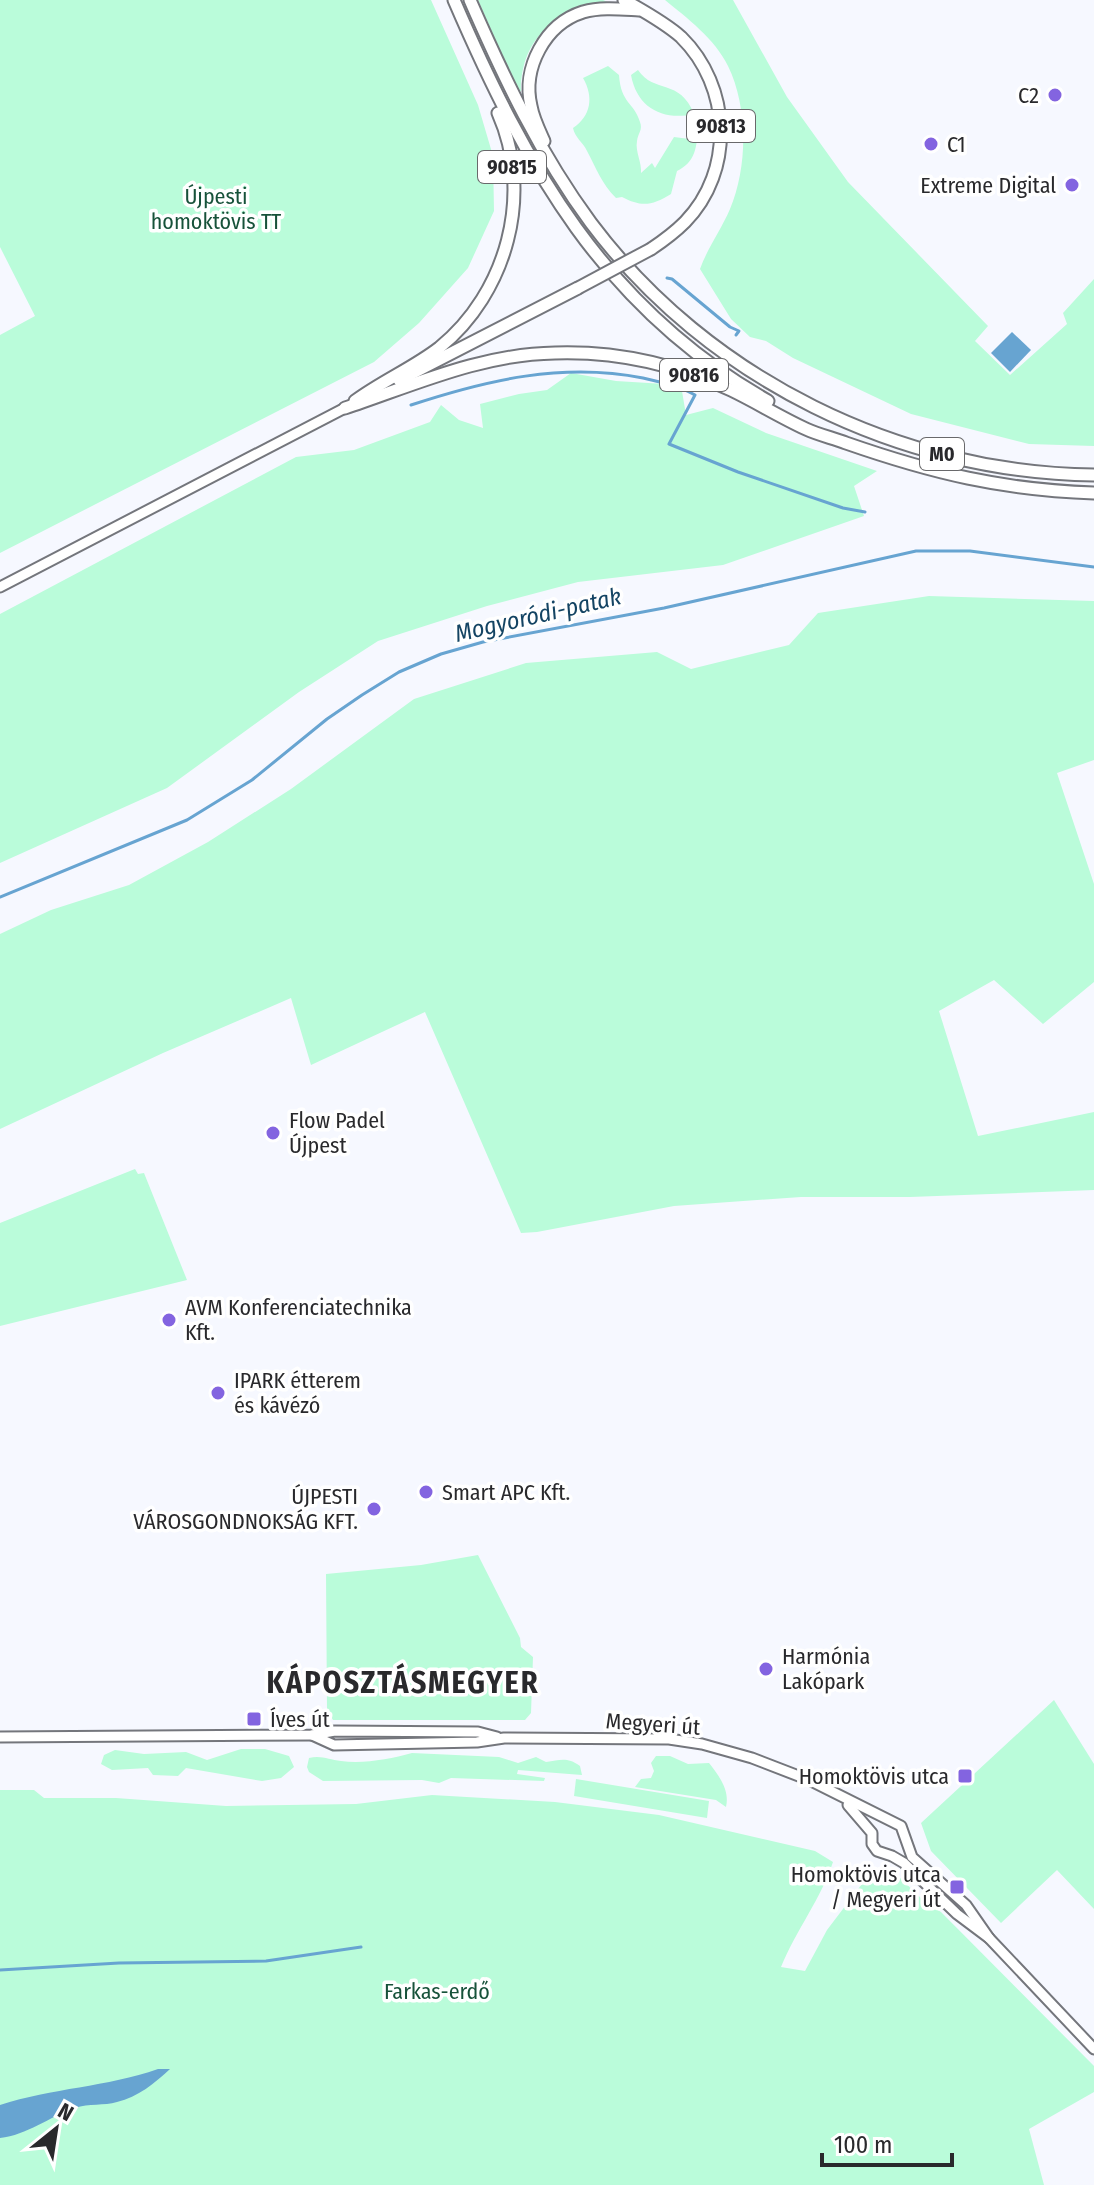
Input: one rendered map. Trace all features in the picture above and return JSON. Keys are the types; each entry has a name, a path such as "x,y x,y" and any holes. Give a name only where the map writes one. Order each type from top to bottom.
{"highway":[{"name":"M0","path":"454,0 505,113 567,217 619,281 676,336 717,368 758,395 847,443 904,464 1019,488 1094,493"},
{"name":"M0","path":"470,0 521,111 592,224 651,291 712,344 783,391 840,420 921,449 1008,468 1094,475"},
{"path":"624,0 641,11"},
{"name":"90813","path":"345,408 651,249 686,221 706,193 719,156 721,118 713,84 694,52 661,21 641,11 600,8 581,12 548,36 532,65 531,107 548,157"},
{"name":"90815","path":"345,408 379,383 418,362 448,339 474,312 500,267 514,204 513,174 501,120 474,46"},
{"name":"90816","path":"345,408 479,363 541,353 600,354 641,359 683,371 733,391 808,430 847,443"}],"main road":[{"path":"0,587 345,408"},
{"name":"Megyeri út","path":"0,1737 312,1735 334,1745 477,1742 504,1738 669,1739 702,1744 752,1758 809,1780 901,1826 912,1857 966,1905 989,1938 1094,2049"},
{"name":"Megyeri út","path":"837,1795 862,1818 872,1833 874,1848 918,1874 957,1914 989,1938"},
{"path":"872,1833 878,1825 887,1821"},
{"path":"892,1856 900,1851 905,1842"}],"green space":[{"name":"Újpesti homoktövis TT","path":"0,0 431,0 478,105 493,156 494,211 468,268 419,323 374,362 0,553 0,335 35,316 0,247"},
{"path":"478,0 603,0 610,3 575,11 546,28 528,54 521,91 518,92"},
{"path":"665,0 733,0 787,97 848,182 988,326 975,341 1010,375 1067,324 1063,313 1094,279 1094,446 1029,444 911,414 793,358 766,341 750,337 731,319 700,269 736,192 743,156 739,100 735,82 716,47"},
{"path":"608,66 619,75 622,92 640,122 637,145 641,173 652,163 655,168 674,137 697,140 692,158 677,171 671,194 658,201 641,204 616,198 574,131 573,128 584,118 589,106 589,92 583,78"},
{"path":"638,70 652,82 682,95 694,114 672,116 645,104 631,75"},
{"path":"571,373 616,381 681,385 686,415 713,408 766,433 877,471 854,486 864,516 723,565 578,582 487,606 378,641 299,692 167,788 0,863 0,614 296,457 354,450 430,422 441,405 459,420 483,428 480,404 547,390"},
{"path":"929,596 1094,601 1094,760 1057,773 1094,884 1094,982 1043,1024 994,980 939,1011 978,1136 1094,1112 1094,1190 910,1197 801,1197 674,1206 521,1233 425,1012 311,1065 291,998 0,1129 0,934 51,910 129,885 208,842 291,789 414,699 526,663 657,652 691,669 789,645 818,613"},
{"path":"135,1169 138,1174 144,1173 187,1280 0,1326 0,1223"},
{"path":"478,1555 520,1638 521,1647 533,1657 531,1713 525,1720 333,1720 327,1710 326,1574 421,1565"},
{"path":"1054,1700 1094,1764 1094,1909 1057,1870 1001,1923 931,1851 921,1823"},
{"path":"241,1749 265,1749 289,1756 294,1767 281,1778 262,1781 186,1768 178,1776 153,1775 148,1768 112,1770 101,1764 104,1755 115,1750 144,1754 186,1752 207,1760"},
{"path":"412,1753 499,1757 518,1763 536,1757 546,1762 567,1760 580,1766 582,1775 518,1770 517,1774 545,1778 544,1781 451,1778 439,1783 422,1780 323,1781 309,1772 307,1767 309,1758 314,1757 359,1762"},
{"path":"656,1756 670,1756 688,1764 709,1763 725,1789 726,1807 716,1800 635,1787 641,1779 651,1778 654,1771 651,1763"},
{"path":"576,1779 709,1801 707,1818 574,1796"},
{"name":"Farkas-erdő","path":"0,1790 34,1790 44,1798 116,1798 226,1806 356,1804 432,1795 555,1802 659,1815 815,1851 833,1862 781,1967 805,1971 827,1930 868,1876 893,1871 925,1902 941,1912 1094,2066 1094,2092 1029,2129 1044,2185 0,2185"}],"water":[{"path":"1012,332 1031,350 1010,372 991,353"},
{"path":"158,2069 170,2069 132,2097 75,2108 19,2133 0,2138 0,2105"}],"waterway":[{"path":"667,278 739,331 736,335"},
{"path":"411,405 497,381 554,373 613,374 656,381 695,395 669,444 738,472 843,508 865,512"},
{"name":"Mogyoródi-patak","path":"0,897 187,820 252,780 327,719 362,695 399,672 441,654 483,642 664,608 916,551 970,551 1094,567"},
{"path":"0,1970 119,1963 266,1961 361,1947"}],"place":[{"name":"C2","path":"1055,95"},
{"name":"C1","path":"931,144"},
{"name":"Extreme Digital","path":"1072,185"},
{"name":"Flow Padel Újpest","path":"273,1133"},
{"name":"AVM Konferenciatechnika Kft.","path":"169,1320"},
{"name":"IPARK étterem és kávézó","path":"218,1393"},
{"name":"Smart APC Kft.","path":"426,1492"},
{"name":"ÚJPESTI VÁROSGONDNOKSÁG KFT.","path":"374,1509"},
{"name":"Harmónia Lakópark","path":"766,1669"},
{"name":"Íves út","path":"254,1719"},
{"name":"Homoktövis utca","path":"965,1776"},
{"name":"Homoktövis utca / Megyeri út","path":"957,1887"}],"district":[{"name":"KÁPOSZTÁSMEGYER","path":"403,1683"}]}
